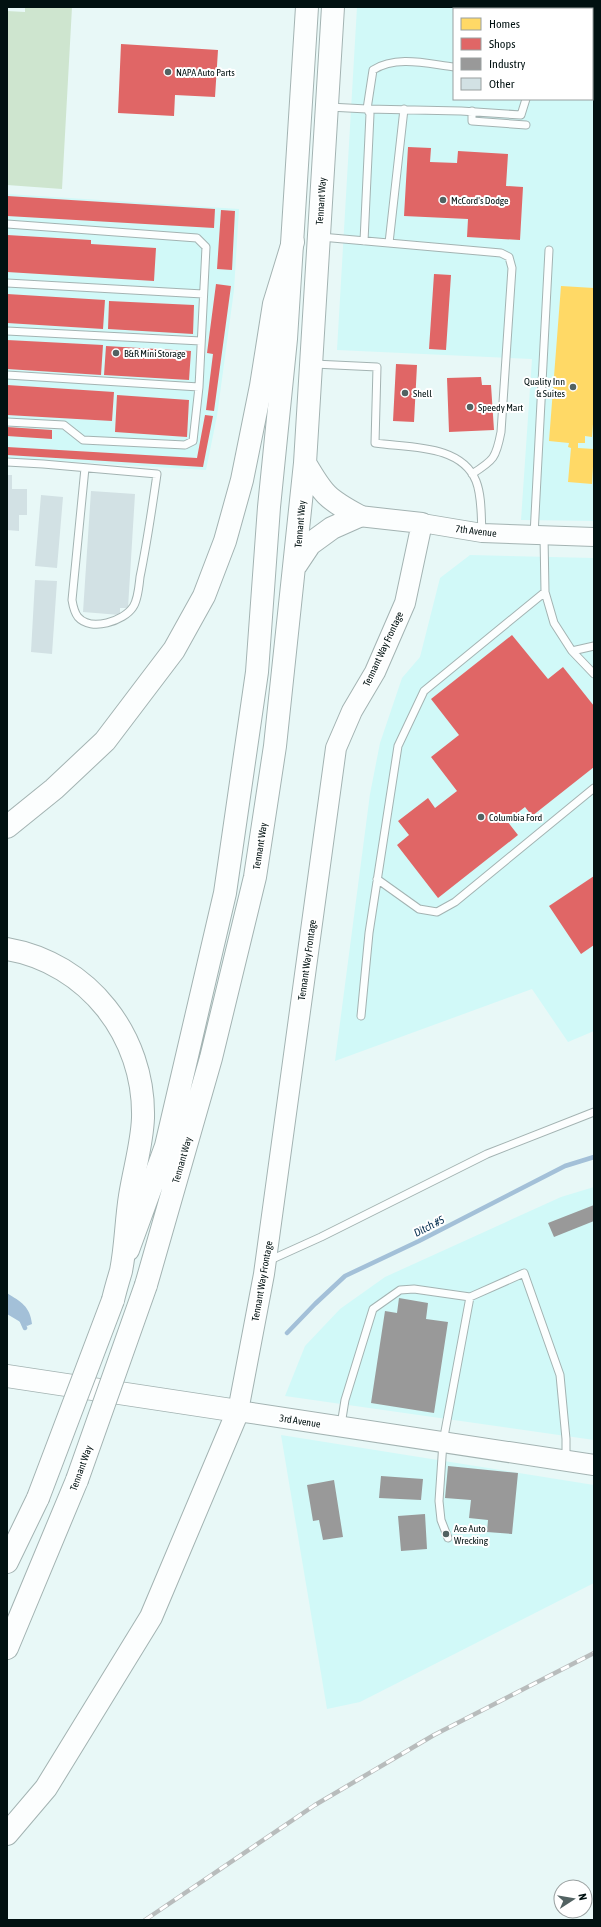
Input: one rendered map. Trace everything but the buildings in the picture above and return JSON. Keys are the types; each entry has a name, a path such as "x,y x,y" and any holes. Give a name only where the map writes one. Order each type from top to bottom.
{"main road":[{"name":"Tennant Way","path":"7,1562 38,1498 113,1300 121,1270 166,1146 225,893 257,672 269,507 286,339 307,7"},
{"name":"Tennant Way","path":"7,1648 77,1480 146,1285 211,1058 255,877 275,746 296,565 312,364 332,7"},
{"path":"7,827 54,789 105,741 174,650 204,596 226,541 242,480 261,386 274,304 293,242"},
{"path":"305,463 321,490 335,504 360,516"},
{"path":"296,565 310,544 332,528 360,516"},
{"name":"7th Avenue","path":"360,516 422,523"},
{"name":"Tennant Way Frontage","path":"238,1411 266,1262 336,748 352,711 375,672 405,604 422,523"},
{"path":"7,949 45,960 65,970 85,984 101,1000 118,1023 135,1064 141,1089 143,1118 140,1149 130,1196 121,1270"},
{"name":"3rd Avenue","path":"7,1376 594,1465"},
{"path":"7,1834 46,1788 151,1617 238,1411"}],"street":[{"name":"7th Avenue","path":"422,523 482,533 594,537"}],"lane":[{"path":"364,241 370,121 367,109 373,70 383,64 395,61 453,67"},
{"path":"327,107 472,111 521,115 526,100"},
{"path":"389,243 404,109"},
{"path":"472,111 472,121 526,125"},
{"path":"7,224 197,238 206,247 199,387 193,441 185,445 83,440 64,425 7,422"},
{"path":"319,237 501,253 509,257 512,268 498,451 490,462 472,474"},
{"path":"549,250 539,535 545,592 554,623 572,651 594,674"},
{"path":"7,283 203,294"},
{"path":"7,331 201,341"},
{"path":"312,364 377,367 375,443 444,452 458,458 469,468 476,482 479,496 482,533"},
{"path":"7,375 199,387"},
{"path":"7,462 85,468 157,474 150,530 134,607 124,617 111,622 96,624 85,622 79,617 73,608 72,600 85,468"},
{"path":"361,1016 369,933 398,746 424,691 545,592"},
{"path":"572,651 594,646"},
{"path":"377,879 418,909 437,912 455,902 594,788"},
{"path":"266,1262 321,1237 487,1154 594,1112"},
{"path":"341,1427 345,1400 373,1309 400,1290 414,1289 470,1297 524,1273 560,1375 566,1439 566,1461"},
{"path":"448,1538 441,1520 439,1501 443,1442 470,1297"}],"shaded area":[{"name":"McCord's Dodge","path":"357,7 594,7 594,521 521,520 532,359 337,350"},
{"name":"B&R Mini Storage","path":"7,194 239,209 234,290 217,416 206,470 7,458"},
{"name":"Columbia Ford","path":"470,555 594,558 594,1031 568,1042 532,989 335,1061 370,794 380,743 402,678 420,657 440,578"},
{"path":"594,1187 594,1440 285,1396 305,1346 340,1309 385,1277 561,1197"},
{"path":"7,1293 24,1305 29,1313 32,1324 27,1326 7,1314"},
{"name":"Ace Auto Wrecking","path":"281,1435 594,1485 594,1583 360,1702 327,1709"}],"green space":[{"path":"25,7 72,7 62,189 7,185 7,11 25,12"}],"waterway":[{"name":"Ditch #5","path":"287,1333 345,1276 419,1241 565,1166 594,1157"},
{"path":"21,1319 25,1328"}],"railway":[{"path":"145,1920 315,1805 434,1735 594,1653"}],"place":[{"name":"NAPA Auto Parts","path":"168,72"},
{"name":"McCord's Dodge","path":"443,200"},
{"name":"B&R Mini Storage","path":"116,353"},
{"name":"Quality Inn & Suites","path":"573,387"},
{"name":"Shell","path":"405,393"},
{"name":"Speedy Mart","path":"470,407"},
{"name":"Columbia Ford","path":"481,817"},
{"name":"Ace Auto Wrecking","path":"446,1534"}]}
